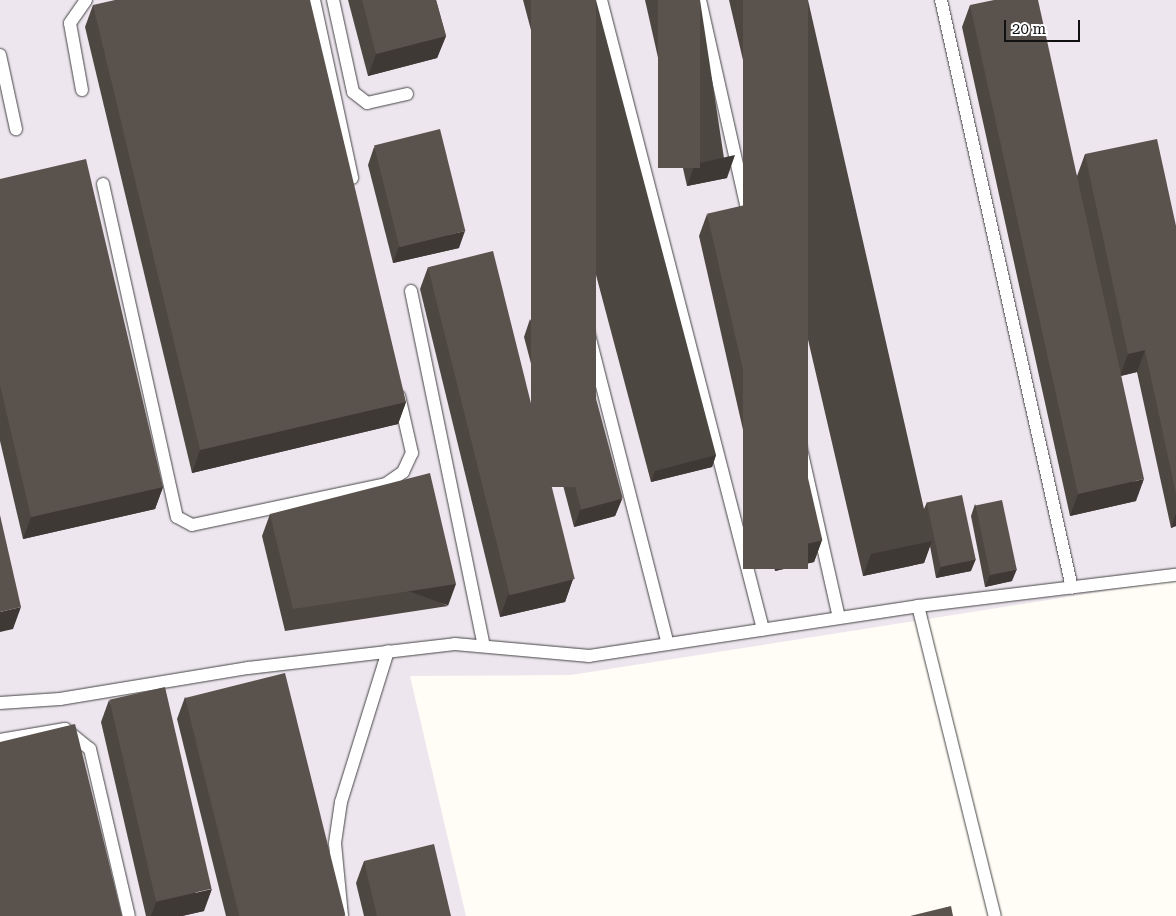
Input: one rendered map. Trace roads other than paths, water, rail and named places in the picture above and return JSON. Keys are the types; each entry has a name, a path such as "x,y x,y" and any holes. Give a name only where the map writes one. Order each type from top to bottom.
{"lane":[{"path":"82,90 70,23 86,0"},
{"path":"314,0 355,193"},
{"path":"333,0 353,92 367,103 407,94"},
{"path":"601,0 763,629"},
{"path":"700,0 839,618"},
{"path":"941,0 1072,588"},
{"path":"0,55 16,130"},
{"path":"103,184 177,517 192,525 386,484 403,472 412,452 397,385"},
{"path":"411,291 484,646"},
{"path":"587,327 668,644"},
{"path":"0,703 60,699 248,668 455,644 589,656 918,606 1176,575"},
{"path":"918,606 995,916"},
{"path":"342,916 335,843 341,802 388,651"},
{"path":"0,740 65,729 90,749 128,916"}]}
